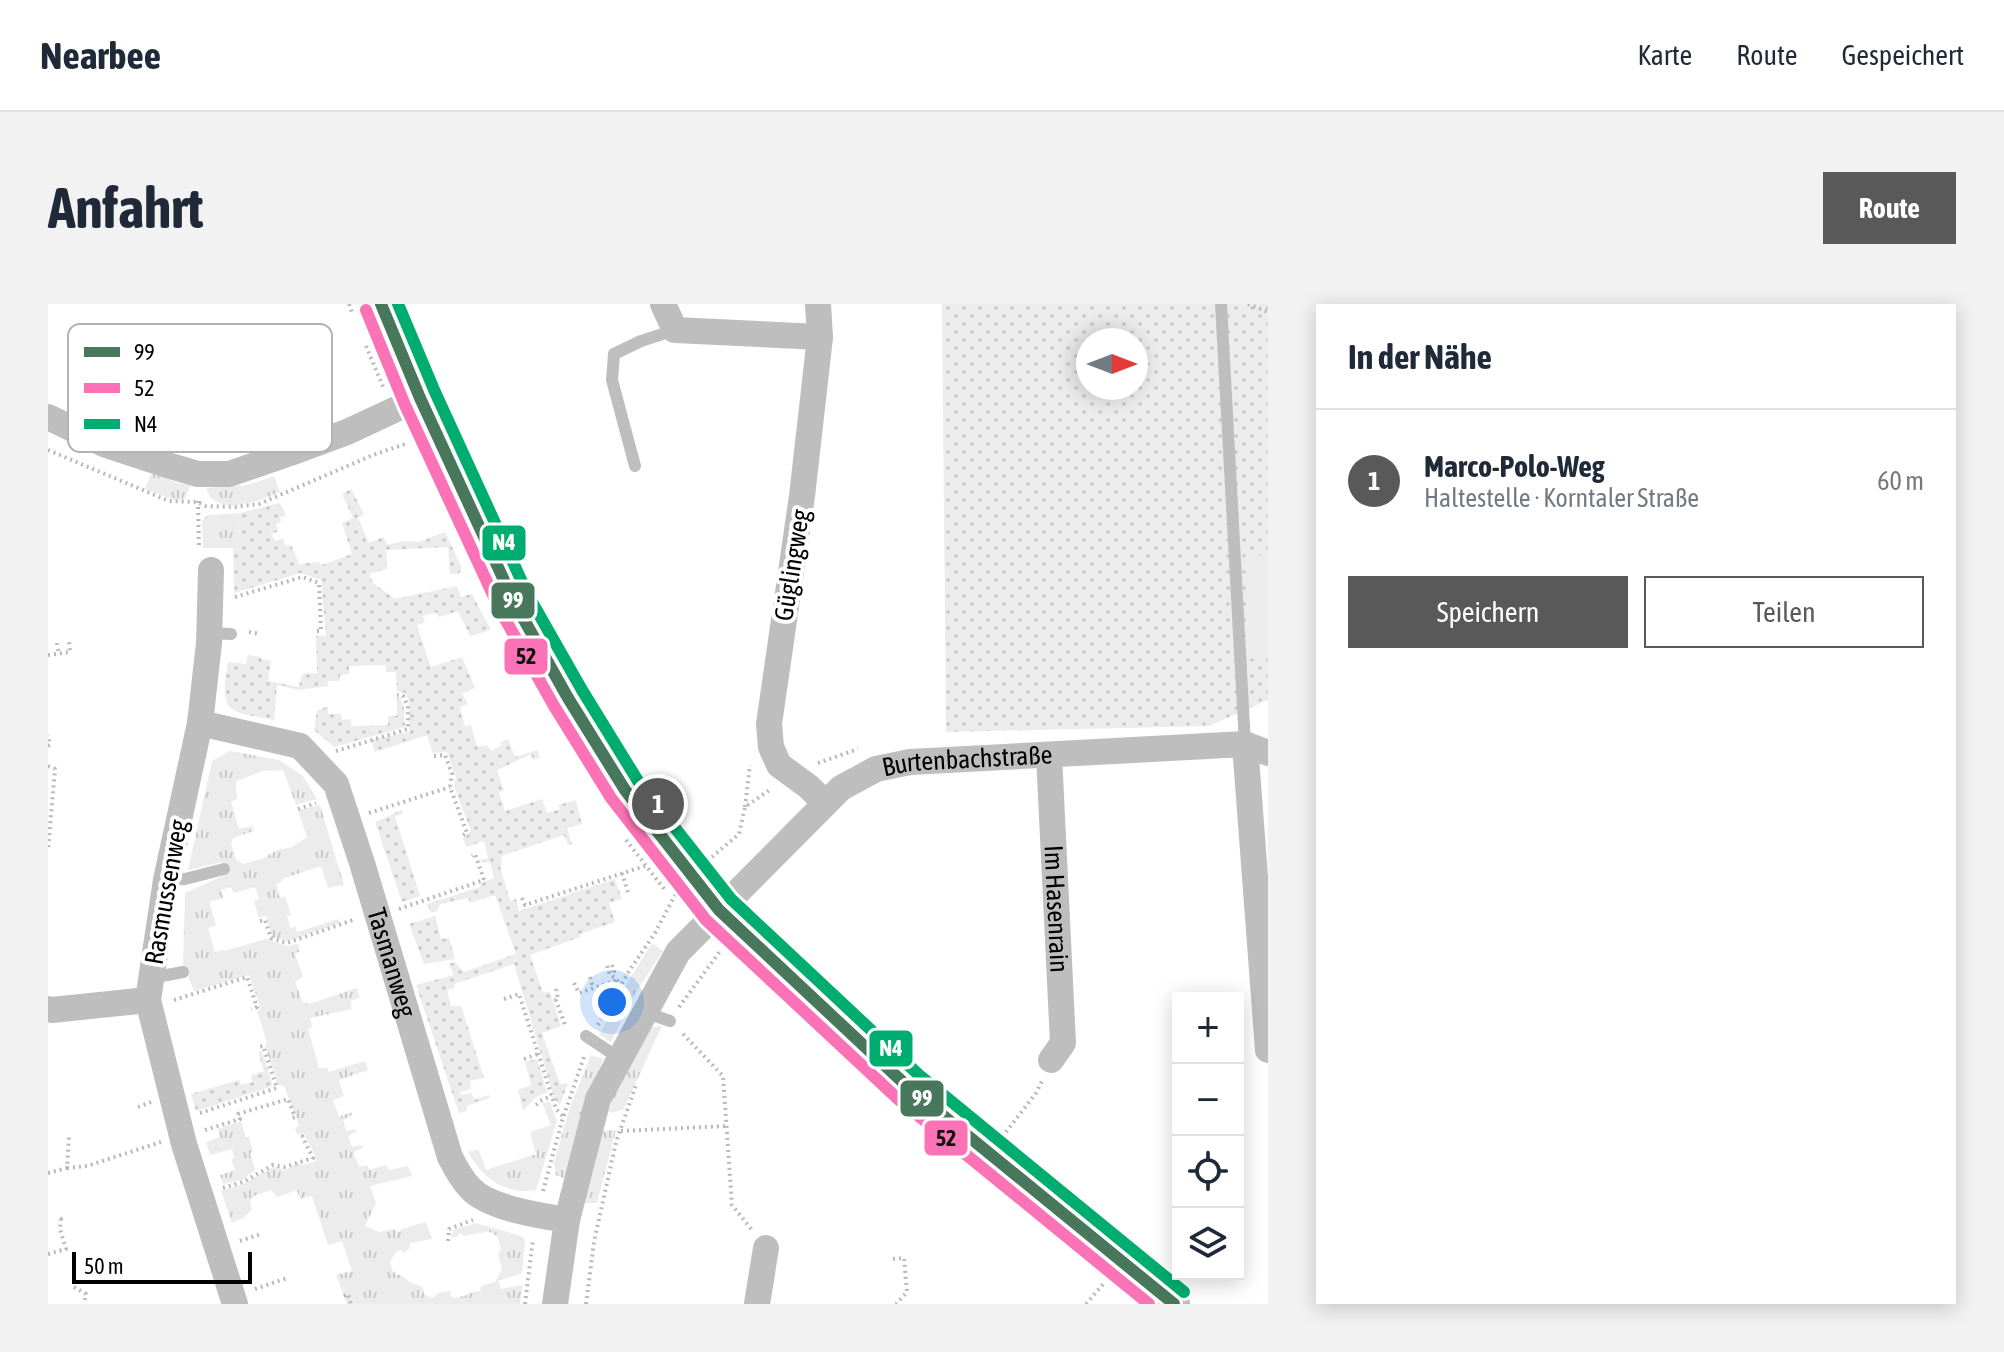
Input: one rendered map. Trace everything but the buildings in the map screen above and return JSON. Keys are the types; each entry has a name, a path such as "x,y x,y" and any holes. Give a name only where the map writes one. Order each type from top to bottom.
{"street":[{"path":"381,304 420,398 514,602 625,790 730,920 908,1087 1174,1304"},
{"path":"663,304 675,330 820,337"},
{"name":"Güglingweg","path":"818,304 820,337 802,496 769,724 771,747 779,765 825,803"},
{"path":"332,438 420,398"},
{"path":"48,417 68,427"},
{"path":"128,452 198,474 229,474 293,452"},
{"name":"Rasmussenweg","path":"211,570 220,634 166,880 156,993 242,1298"},
{"name":"Tasmanweg","path":"200,723 300,738 336,784 455,1148 458,1173 473,1192 490,1201 536,1216 567,1220"},
{"path":"1257,749 1268,1050"},
{"name":"Burtenbachstraße","path":"555,1304 567,1220 598,1099 644,1012 678,952 730,920 825,803 841,788 876,769 910,762 1257,749"},
{"name":"Im Hasenrain","path":"1049,755 1063,1043 1051,1060"},
{"path":"48,1009 156,993"},
{"path":"757,1304 766,1248"}],"lane":[{"path":"1221,304 1257,749"},
{"path":"635,466 612,380 614,354 675,330"},
{"path":"166,880 185,879 224,869"},
{"path":"156,993 183,972"},
{"path":"644,1012 670,1021"},
{"path":"586,1036 619,1058"}],"path":[{"path":"1248,304 1268,312"},
{"path":"198,474 199,555 211,570"},
{"path":"246,594 302,577 319,583 321,631 316,631"},
{"path":"48,655 70,652 69,641"},
{"path":"57,643 59,654"},
{"path":"334,752 408,729 408,706 403,696 397,695"},
{"path":"48,735 48,746"},
{"path":"434,756 445,755 452,774 450,787 467,833 462,836"},
{"path":"48,766 55,769 48,850"},
{"path":"382,809 450,787"},
{"path":"298,809 322,801"},
{"path":"407,906 484,880 475,854 472,856"},
{"path":"522,898 525,905 645,866"},
{"path":"622,873 629,896"},
{"path":"260,921 265,920 271,938 287,943 359,918"},
{"path":"730,920 716,954 670,1021 723,1076 732,1205 766,1248"},
{"path":"609,966 620,988"},
{"path":"156,993 247,977 257,1007 251,1009"},
{"path":"590,977 593,988"},
{"path":"574,983 579,993 615,978"},
{"path":"556,989 556,1000 565,1025"},
{"path":"504,999 519,994 556,1109 563,1116"},
{"path":"48,1173 87,1166 192,1128 277,1088 263,1046 257,1047"},
{"path":"524,1059 538,1054"},
{"path":"990,1153 1036,1093 1051,1060"},
{"path":"586,1304 594,1242 620,1131 636,1084"},
{"path":"536,1105 552,1096"},
{"path":"192,1128 240,1119 238,1114 288,1099 295,1117 292,1118"},
{"path":"620,1131 726,1126"},
{"path":"217,1190 243,1182 273,1165 284,1167 313,1158 302,1136 298,1137"},
{"path":"67,1168 69,1137"},
{"path":"448,1241 449,1229 473,1220 477,1215"},
{"path":"48,1254 66,1249 60,1229 61,1219 57,1221"},
{"path":"234,1243 261,1234"},
{"path":"893,1259 904,1258 907,1292 896,1304"},
{"path":"242,1298 287,1278"},
{"path":"74,1287 86,1294 84,1304"},
{"path":"344,1296 348,1294 351,1304"}],"green space":[{"path":"942,304 1268,304 1268,700 1209,726 946,732"},
{"path":"152,473 191,485 184,500 175,500 145,489"},
{"path":"274,476 280,492 238,505 218,503 206,488 248,485"},
{"path":"351,489 364,514 358,518 369,543 383,537 388,545 402,541 419,542 445,532 462,568 459,574 450,574 448,547 386,550 387,569 369,574 373,583 395,599 457,586 461,597 472,594 491,630 470,636 458,611 439,617 436,612 423,616 425,622 417,625 431,667 462,657 475,688 462,693 468,704 460,707 465,727 471,725 477,747 487,745 491,751 508,739 515,757 537,750 540,758 533,760 531,754 497,770 504,791 499,792 505,811 542,799 547,813 560,809 558,805 576,800 582,824 567,828 572,844 568,845 564,835 501,856 500,866 510,901 516,899 519,911 615,879 622,899 609,903 615,922 530,955 543,993 550,991 561,1026 542,1033 560,1084 568,1083 560,1105 555,1100 514,964 454,984 455,988 447,990 451,1006 461,1006 484,1078 470,1081 471,1089 460,1092 461,1095 472,1093 474,1100 489,1095 490,1098 466,1106 467,1111 459,1113 416,985 454,975 449,964 455,962 464,972 516,954 495,895 470,903 468,898 440,904 437,911 431,913 427,904 480,887 481,883 494,878 490,862 482,863 480,860 488,858 484,841 466,847 463,839 471,831 454,786 456,777 447,752 433,753 427,735 375,752 371,740 409,732 409,701 405,693 397,691 396,672 386,672 386,665 349,666 349,674 340,675 340,681 328,681 328,686 298,690 277,685 274,720 236,711 226,701 228,662 246,664 248,655 261,657 271,661 268,681 299,687 302,674 317,673 316,636 326,636 321,580 301,573 234,593 233,548 237,548 240,513 280,503 286,515 280,517 281,522 276,524 278,531 271,535 275,541 282,539 286,546 291,545 299,564 318,562 322,565 352,554 342,523 353,518 342,494"},
{"path":"240,513 237,548 203,548 204,518"},
{"path":"1268,555 1268,658 1249,659 1245,556"},
{"path":"397,697 400,697 404,707 405,727 334,747 314,730 317,711 328,706 328,714 341,714 342,720 351,719 351,726 388,725 388,716 397,716"},
{"path":"230,751 279,760 303,776 317,799 296,805 283,770 262,771 237,781 237,799 231,802 239,829 252,826 254,831 233,838 231,843 236,860 243,864 292,847 307,837 298,810 320,805 344,885 328,888 321,866 282,879 276,884 280,898 285,897 291,915 287,916 290,928 296,927 297,932 338,919 340,923 289,941 272,937 266,916 259,918 254,901 259,899 255,887 234,893 231,887 221,890 223,898 209,902 216,925 208,928 215,952 266,939 288,946 298,943 300,951 295,954 303,977 295,982 303,1003 309,1004 357,988 360,998 350,1001 352,1009 310,1018 312,1027 308,1029 319,1068 327,1068 329,1072 365,1061 368,1070 339,1080 344,1096 333,1100 339,1117 351,1112 352,1115 343,1120 346,1131 357,1131 348,1136 352,1147 362,1145 363,1148 353,1152 359,1167 367,1165 369,1170 386,1165 389,1170 408,1166 412,1176 370,1186 376,1203 365,1226 379,1232 393,1229 399,1232 426,1222 432,1239 410,1243 409,1249 404,1253 401,1250 396,1252 390,1262 393,1272 423,1287 424,1294 432,1298 438,1293 451,1291 450,1296 455,1298 480,1291 481,1286 495,1282 502,1269 497,1236 488,1231 465,1236 459,1233 451,1238 453,1230 476,1223 521,1236 525,1240 522,1273 498,1281 501,1289 523,1285 520,1304 347,1304 336,1275 352,1271 342,1241 328,1245 312,1196 300,1199 297,1190 277,1197 271,1190 254,1196 250,1202 252,1209 245,1217 232,1223 221,1191 243,1184 273,1167 280,1167 283,1171 298,1163 302,1165 316,1161 304,1133 297,1134 295,1128 299,1125 284,1086 278,1085 257,1011 261,1009 249,975 194,991 183,965 185,893 227,874 222,862 188,870 212,761"},
{"path":"402,810 403,814 395,816 420,896 402,902 375,822"},
{"path":"435,916 441,939 449,938 455,959 424,964 409,924"},
{"path":"652,943 663,951 634,995 611,1042 599,1035"},
{"path":"662,1026 623,1110 611,1113 608,1111 636,1042 646,1028"},
{"path":"262,1051 273,1086 196,1111 191,1094 239,1080 241,1085 252,1082 251,1075 264,1071 258,1052"},
{"path":"591,1055 603,1059 581,1118 565,1179 556,1175 554,1163 570,1107"},
{"path":"537,1059 547,1092 535,1098 523,1111 518,1090 531,1085 525,1062"},
{"path":"550,1102 557,1121 536,1190 515,1190 496,1183 480,1169 468,1152 478,1149 486,1170 536,1154 530,1132 551,1125 542,1103"},
{"path":"241,1121 246,1137 249,1137 255,1170 242,1180 223,1184 220,1175 235,1170 231,1159 234,1158 232,1149 210,1155 206,1142 220,1137 218,1129"},
{"path":"616,1130 597,1203 584,1203 602,1131"}],"transit line":[{"name":"99","path":"381,304 420,398 514,602 625,790 719,910 908,1087 1174,1304"},
{"name":"N4","path":"398,304 528,595 638,781 731,899 919,1075 1184,1292"},
{"name":"52","path":"366,310 405,405 500,610 611,798 706,920 898,1099 1149,1304"}],"place":[{"name":"Marco-Polo-Weg","path":"658,804"}]}
